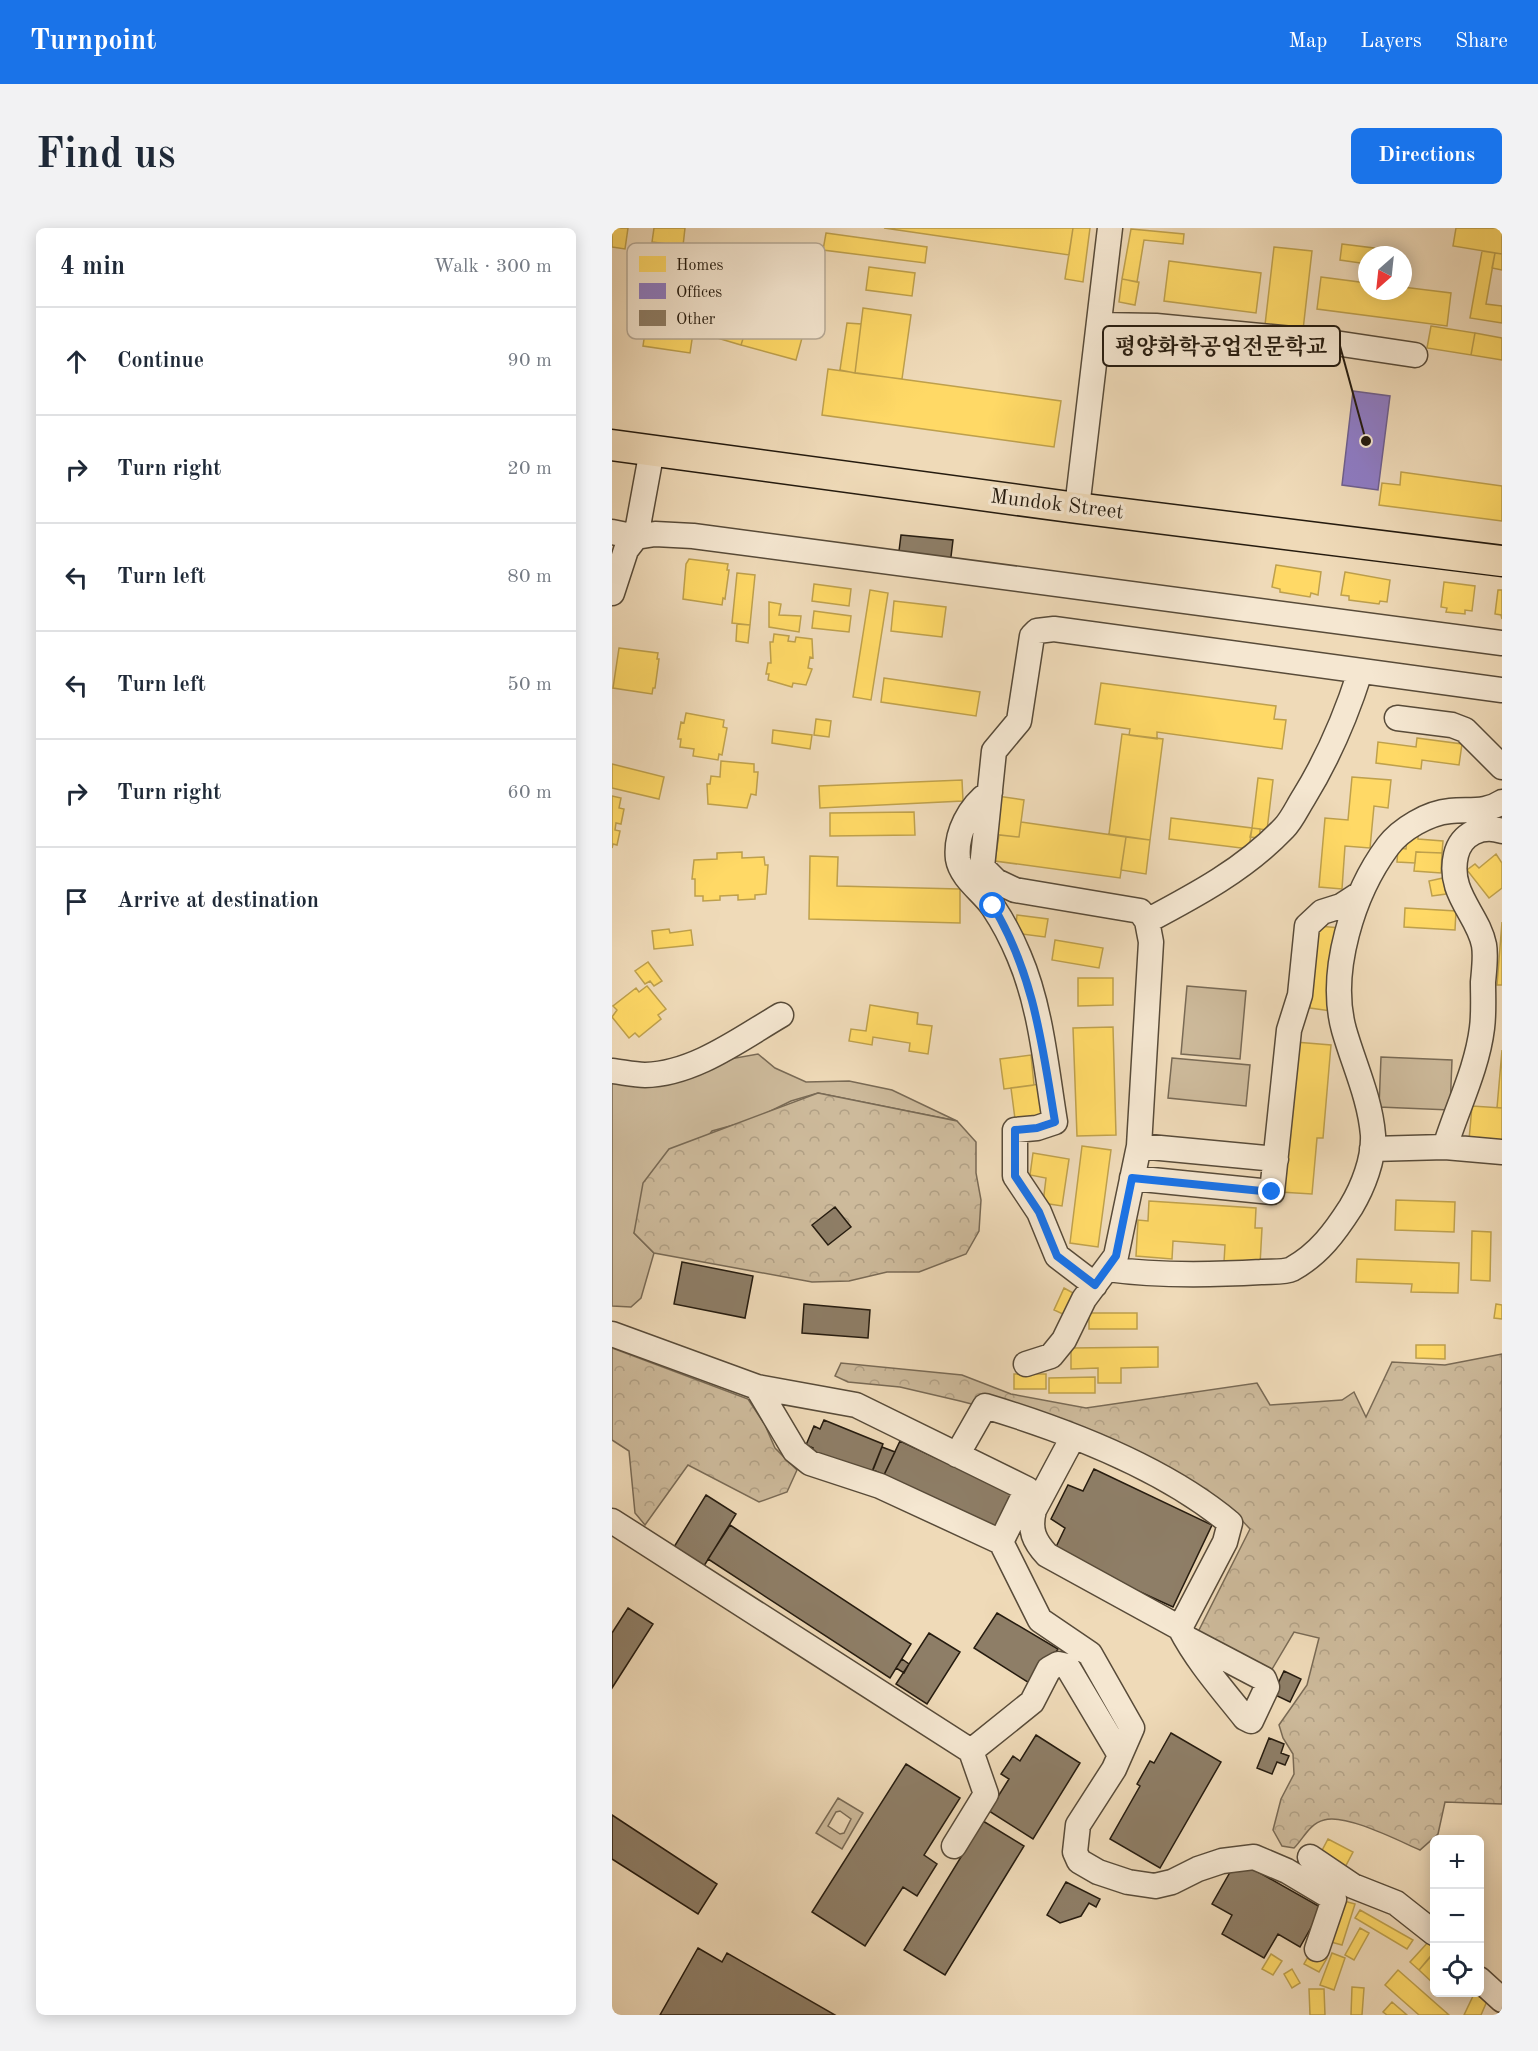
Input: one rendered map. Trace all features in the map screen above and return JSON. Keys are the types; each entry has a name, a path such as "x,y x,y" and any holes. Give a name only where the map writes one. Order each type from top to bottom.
{"main road":[{"name":"Mundok Street","path":"612,445 1077,508 1502,561"}],"street":[{"path":"1077,508 1110,228"},
{"path":"1099,325 1156,326 1279,337 1414,355"},
{"path":"612,593 626,550 636,537 652,450"},
{"path":"612,532 636,537 655,534 693,536 1502,643"},
{"path":"1026,1364 1051,1356 1064,1340 1084,1299 1116,1256 1138,1146 1151,942 1147,921 1140,911 1015,890 996,881 982,867 994,751 1019,721 1032,636 1037,631 1054,629 1502,690"},
{"path":"1147,921 1208,888 1262,849 1286,826 1323,765 1351,702 1360,672"},
{"path":"1396,718 1465,730 1481,743 1502,767"},
{"path":"990,792 977,801 969,813 960,843 958,860 964,873 993,906 1020,957 1040,1028 1055,1122 1037,1128 1015,1130 1015,1176 1039,1212 1057,1256 1101,1277 1210,1275 1290,1270 1312,1256 1334,1235 1361,1190 1372,1149 1373,1134 1365,1090 1344,1029 1340,1008 1341,964 1348,927 1361,893 1388,846 1409,826 1447,811 1489,809 1502,802"},
{"path":"1445,1147 1470,1074 1482,1017 1484,945 1458,892 1454,868 1456,853 1461,843 1473,831 1485,828 1502,831"},
{"path":"1132,1178 1272,1192 1289,1030 1300,995 1307,926 1322,912 1341,906 1361,893"},
{"path":"612,1071 645,1075 680,1069 714,1054 781,1015"},
{"path":"1138,1146 1276,1159"},
{"path":"1372,1149 1445,1147 1502,1152"},
{"path":"612,1334 757,1387 856,1405 1027,1489 1001,1542"},
{"path":"757,1387 795,1450 810,1463 880,1486 1001,1542 1040,1620 1090,1654 1132,1728 1120,1755 1078,1825 1075,1852 1079,1861 1098,1872 1128,1882 1155,1886 1172,1882 1198,1869 1222,1861 1254,1857 1287,1871 1334,1899 1317,1949"},
{"path":"957,1455 985,1407 1043,1424 1073,1437 1149,1471 1211,1506 1230,1522 1225,1542 1183,1633 1047,1555 1035,1542 1031,1522 1034,1510 1073,1437"},
{"path":"612,1521 971,1751 986,1794 954,1846"},
{"path":"971,1751 1032,1702 1049,1669 1058,1664 1067,1666 1120,1755"},
{"path":"1310,1857 1353,1887 1396,1903 1430,1930"},
{"path":"1484,1984 1502,2000"}],"green space":[{"path":"1187,986 1246,991 1240,1059 1181,1054"},
{"path":"758,1054 775,1068 806,1082 849,1081 892,1090 957,1121 818,1093 791,1101 752,1120 712,1131 634,1233 654,1253 641,1298 631,1307 612,1306 612,1080"},
{"path":"1381,1057 1452,1060 1450,1110 1379,1107"},
{"path":"1172,1058 1250,1065 1246,1106 1168,1098"},
{"path":"818,1093 957,1121 976,1142 976,1173 981,1200 979,1231 966,1254 919,1272 887,1272 849,1281 812,1282 654,1253 634,1233 643,1183 669,1149"},
{"path":"612,1348 748,1399 765,1425 775,1448 797,1470 787,1492 759,1502 688,1465 645,1525 635,1513 629,1451 612,1440"},
{"path":"1502,1354 1502,1804 1445,1802 1438,1834 1430,1835 1430,1841 1420,1850 1345,1820 1333,1819 1319,1822 1294,1848 1282,1846 1273,1830 1281,1799 1294,1774 1293,1754 1283,1738 1279,1725 1307,1685 1319,1638 1294,1632 1268,1676 1197,1634 1250,1529 1237,1515 1057,1426 900,1387 848,1382 835,1376 841,1363 962,1375 1011,1394 1086,1408 1257,1383 1270,1405 1342,1400 1354,1392 1366,1417 1392,1362 1445,1365"},
{"path":"838,1798 863,1813 842,1849 816,1833","holes":["840,1811 851,1819 844,1833 840,1834 828,1826 836,1812"]}],"building: Homes":[{"path":"612,228 628,228 625,249 612,247"},
{"path":"654,228 685,228 683,243 652,242"},
{"path":"884,228 1073,228 1069,255"},
{"path":"1073,228 1090,228 1083,282 1065,279"},
{"path":"1456,228 1502,228 1502,254 1453,246"},
{"path":"1131,229 1184,234 1183,244 1144,240 1137,282 1122,279"},
{"path":"826,233 927,247 925,263 825,250"},
{"path":"1342,244 1358,246 1358,263 1340,260"},
{"path":"1274,247 1312,251 1303,330 1265,325"},
{"path":"1482,251 1495,253 1486,304 1502,306 1502,323 1470,318"},
{"path":"1495,253 1502,254 1502,270 1492,268"},
{"path":"1169,261 1261,273 1256,313 1164,301"},
{"path":"869,267 915,273 912,296 866,290"},
{"path":"1321,277 1358,282 1358,300 1412,300 1412,288 1451,293 1447,326 1317,309"},
{"path":"1122,279 1139,282 1135,305 1119,302"},
{"path":"863,308 911,315 902,379 855,373"},
{"path":"847,323 861,324 855,373 840,370"},
{"path":"1431,326 1475,333 1471,355 1427,348"},
{"path":"1475,333 1502,338 1502,360 1471,355"},
{"path":"644,339 692,339 690,353 643,346"},
{"path":"721,339 743,339 741,345"},
{"path":"743,339 802,339 796,360 741,345"},
{"path":"828,369 1061,401 1054,447 822,415"},
{"path":"1401,472 1502,486 1502,521 1379,505 1382,483 1400,485"},
{"path":"689,559 728,564 725,599 723,598 722,605 683,599 686,564"},
{"path":"1276,565 1321,572 1318,595 1311,593 1310,597 1280,592 1280,589 1272,587"},
{"path":"1345,572 1390,580 1387,602 1380,601 1379,604 1349,600 1349,596 1341,595"},
{"path":"737,573 755,575 750,625 732,623"},
{"path":"1444,582 1475,586 1472,611 1465,610 1465,614 1446,612 1447,608 1441,607"},
{"path":"814,584 851,589 849,606 812,601"},
{"path":"870,590 888,593 871,700 853,697"},
{"path":"1498,590 1502,590 1502,619 1501,615 1495,614"},
{"path":"894,601 946,607 942,637 891,631"},
{"path":"769,602 781,604 779,615 801,616 799,632 769,627"},
{"path":"814,611 851,616 849,632 812,628"},
{"path":"737,624 750,625 748,643 736,641"},
{"path":"774,634 789,636 788,641 795,642 796,637 812,639 813,658 810,657 808,668 812,669 806,685 793,683 792,687 768,680 769,674 766,674 768,663 771,663 770,642 773,642"},
{"path":"619,648 658,653 655,688 652,694 613,688"},
{"path":"884,678 980,692 976,716 881,702"},
{"path":"1101,683 1276,706 1274,719 1286,720 1282,749 1157,732 1157,739 1129,735 1130,729 1095,724"},
{"path":"686,713 724,720 723,727 727,728 722,755 719,754 718,760 693,756 694,749 680,747 681,739 678,739 681,722 684,723"},
{"path":"816,719 831,721 829,737 814,735"},
{"path":"773,730 812,735 810,749 772,743"},
{"path":"1122,734 1163,739 1150,840 1109,834"},
{"path":"1417,738 1462,744 1459,765 1422,760 1421,769 1376,763 1378,742 1416,747"},
{"path":"721,761 754,764 754,772 758,772 756,795 751,794 747,808 708,804 707,784 710,784 711,776 720,777"},
{"path":"612,764 664,777 659,799 612,788"},
{"path":"1352,777 1391,780 1388,808 1374,806 1370,848 1345,846 1342,889 1319,887 1325,818 1348,820"},
{"path":"1258,778 1273,780 1267,830 1252,828"},
{"path":"962,780 963,801 820,808 819,786"},
{"path":"612,796 621,798 619,808 624,809 621,824 616,823 615,830 620,831 617,845 613,844 612,848"},
{"path":"997,796 1024,800 1019,837 992,834"},
{"path":"914,812 915,835 830,836 830,813"},
{"path":"1171,818 1252,828 1249,849 1169,839"},
{"path":"1021,822 1126,837 1120,878 995,861 999,835 1019,837"},
{"path":"1252,828 1260,829 1260,838 1250,837"},
{"path":"1407,834 1418,835 1418,839 1443,841 1442,853 1416,852 1415,863 1397,862 1398,848 1406,849"},
{"path":"1126,837 1150,840 1146,874 1121,870"},
{"path":"742,852 742,858 764,857 765,865 768,865 766,894 755,895 755,899 738,900 738,895 720,896 720,900 703,901 703,896 695,896 695,879 692,879 694,860 717,859 717,853"},
{"path":"1416,852 1442,853 1441,873 1414,871"},
{"path":"1496,854 1502,863 1502,888 1489,898 1467,870 1475,864 1479,868"},
{"path":"810,856 838,857 837,886 960,889 960,923 809,919"},
{"path":"1443,878 1446,894 1432,896 1429,881"},
{"path":"1405,908 1456,911 1455,930 1404,927"},
{"path":"1017,915 1048,919 1045,937 1015,933"},
{"path":"1502,922 1502,985 1497,985"},
{"path":"1319,926 1340,928 1331,1011 1310,1008"},
{"path":"669,929 670,933 691,930 693,945 654,949 652,931"},
{"path":"1055,940 1103,948 1099,968 1052,960"},
{"path":"648,962 662,981 654,986 650,981 645,984 635,971"},
{"path":"1078,978 1113,978 1113,1005 1078,1006"},
{"path":"647,986 666,1009 658,1015 661,1019 639,1037 635,1033 629,1038 612,1017 617,1010 613,1006 636,988 639,992"},
{"path":"870,1005 918,1013 917,1024 932,1026 928,1054 909,1051 910,1043 873,1037 872,1045 849,1041 851,1029 866,1031"},
{"path":"1113,1027 1116,1135 1077,1136 1073,1028"},
{"path":"1295,1042 1331,1045 1323,1138 1317,1138 1312,1194 1280,1192"},
{"path":"1502,1050 1502,1108 1497,1108"},
{"path":"1031,1055 1034,1085 1004,1089 1000,1059"},
{"path":"1040,1084 1044,1115 1015,1119 1011,1088"},
{"path":"1472,1106 1502,1108 1502,1142 1469,1140"},
{"path":"1082,1146 1111,1150 1098,1247 1070,1243"},
{"path":"1033,1153 1069,1159 1062,1206 1043,1203 1046,1178 1030,1175"},
{"path":"1396,1200 1455,1202 1454,1232 1395,1230"},
{"path":"1149,1201 1256,1208 1255,1228 1262,1228 1260,1265 1224,1262 1225,1245 1173,1241 1172,1259 1136,1256 1138,1220 1148,1221"},
{"path":"1472,1231 1491,1232 1490,1281 1471,1280"},
{"path":"1357,1259 1459,1263 1458,1293 1411,1292 1412,1284 1356,1282"},
{"path":"1064,1288 1075,1294 1065,1315 1054,1310"},
{"path":"1496,1304 1502,1305 1502,1319 1494,1318"},
{"path":"1089,1313 1137,1313 1137,1329 1089,1329"},
{"path":"1416,1345 1445,1345 1445,1359 1416,1358"},
{"path":"1158,1347 1158,1367 1121,1368 1121,1383 1098,1383 1098,1368 1071,1369 1071,1348"},
{"path":"1014,1374 1046,1374 1046,1389 1014,1389"},
{"path":"1095,1377 1095,1393 1049,1393 1049,1378"},
{"path":"1328,1839 1353,1852 1342,1873 1317,1860"},
{"path":"1344,1901 1355,1904 1342,1945 1331,1942"},
{"path":"1360,1910 1413,1940 1407,1949 1355,1918"},
{"path":"1360,1928 1369,1933 1354,1960 1345,1955"},
{"path":"1430,1940 1430,1957 1419,1970 1410,1962"},
{"path":"1312,1950 1327,1958 1319,1972 1304,1964"},
{"path":"1332,1953 1345,1958 1334,1990 1320,1985"},
{"path":"1271,1954 1282,1961 1273,1975 1262,1969"},
{"path":"1430,1957 1430,1980 1419,1970"},
{"path":"1292,1969 1300,1983 1292,1988 1284,1974"},
{"path":"1398,1970 1449,2015 1419,2015 1385,1985"},
{"path":"1352,1987 1364,1988 1362,2015 1351,2015"},
{"path":"1309,1989 1324,1989 1325,2015 1310,2015"},
{"path":"1473,1997 1480,1997 1487,2001 1481,2015 1464,2015"},
{"path":"1392,2002 1407,2015 1387,2015 1383,2012"}],"building: Offices":[{"path":"1353,391 1390,396 1378,490 1342,485"}],"building: Other":[{"path":"901,535 953,540 950,565 898,559"},
{"path":"835,1207 851,1227 828,1245 812,1225"},
{"path":"682,1262 753,1276 745,1318 674,1304"},
{"path":"804,1304 870,1310 868,1338 802,1333"},
{"path":"824,1420 883,1444 869,1479 810,1456 813,1448 806,1445 814,1426 820,1429"},
{"path":"900,1441 1017,1496 1001,1530 884,1475"},
{"path":"882,1447 895,1452 884,1475 873,1470"},
{"path":"1094,1469 1212,1525 1173,1607 1057,1554 1055,1549 1065,1528 1051,1519 1068,1485 1083,1491"},
{"path":"706,1495 736,1514 704,1566 674,1547"},
{"path":"730,1525 911,1644 890,1678 708,1559"},
{"path":"628,1608 653,1624 612,1688 612,1633"},
{"path":"997,1613 1058,1649 1034,1686 974,1648"},
{"path":"929,1633 960,1652 927,1704 896,1684"},
{"path":"902,1659 909,1664 904,1673 896,1668"},
{"path":"1284,1671 1301,1679 1290,1702 1273,1694"},
{"path":"1171,1733 1221,1762 1160,1868 1110,1839 1140,1786 1137,1784 1150,1761 1154,1763"},
{"path":"1036,1735 1080,1763 1033,1839 989,1811 1009,1779 1001,1774 1013,1756 1020,1761"},
{"path":"1269,1738 1284,1744 1281,1753 1289,1756 1285,1765 1277,1762 1272,1774 1257,1768"},
{"path":"906,1764 960,1798 924,1855 937,1864 917,1896 903,1887 865,1946 812,1912"},
{"path":"612,1815 717,1884 698,1914 612,1859"},
{"path":"983,1821 1024,1846 945,1975 904,1950"},
{"path":"1237,1860 1322,1908 1300,1947 1278,1934 1264,1958 1222,1934 1232,1915 1212,1904"},
{"path":"1066,1882 1100,1899 1096,1907 1089,1903 1081,1916 1060,1923 1047,1915"},
{"path":"698,1948 722,1962 727,1953 835,2015 660,2015"}],"place":[{"name":"평양화학공업전문학교","path":"1366,441"}],"route":[{"path":"993,906 1020,957 1040,1028 1055,1122 1037,1128 1015,1130 1013,1162 1015,1176 1039,1212 1057,1256 1095,1285 1116,1256 1132,1178 1272,1192"}]}
